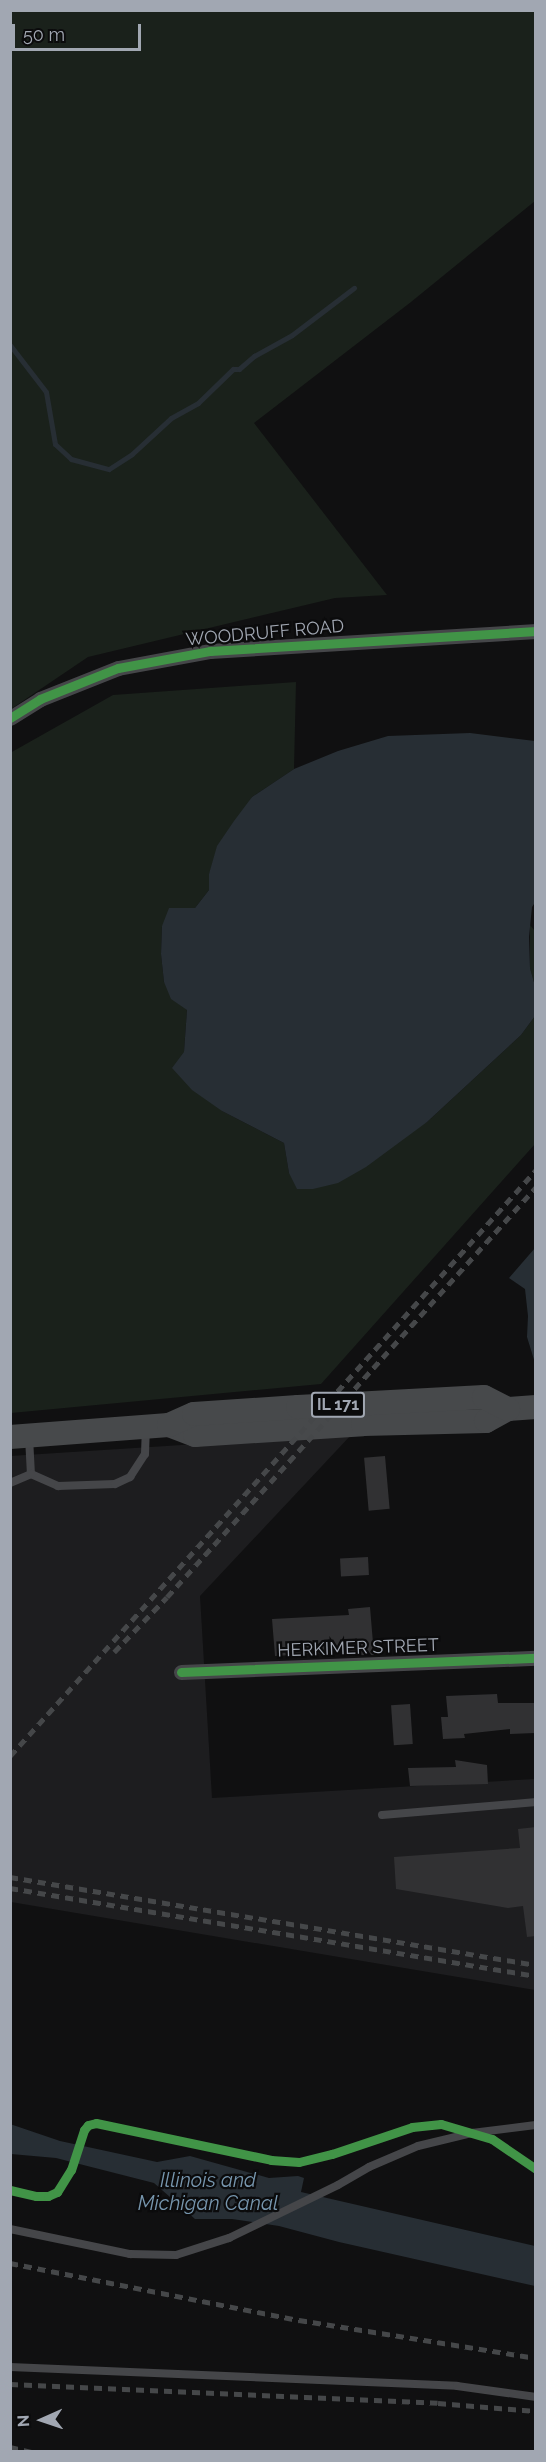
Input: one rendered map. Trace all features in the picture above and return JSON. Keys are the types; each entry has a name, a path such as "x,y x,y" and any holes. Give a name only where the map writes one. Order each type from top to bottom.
{"main road":[{"name":"IL 171","path":"20,1436 158,1426 195,1435 363,1424 486,1421 508,1409 536,1407"}],"street":[{"name":"WOODRUFF ROAD","path":"10,718 40,699 118,668 210,651 536,631"},
{"name":"HERKIMER STREET","path":"182,1672 536,1658"}],"lane":[{"path":"10,1483 32,1474 58,1486 115,1484 130,1477 145,1454 158,1426"},
{"path":"20,1436 32,1474"},
{"path":"382,1815 536,1802"},
{"path":"10,2229 109,2250 153,2256 195,2251 230,2238 338,2185 369,2167 418,2146 472,2133 536,2125"},
{"path":"10,2367 457,2386 536,2397"}],"shaded area":[{"path":"11,11 535,11 535,201 411,302 254,423 387,595 335,598 88,657 11,709"},
{"path":"296,682 294,769 252,797 209,874 209,890 195,908 184,910 162,926 161,954 164,982 187,1010 184,1052 222,1111 284,1143 289,1173 427,1122 521,1035 535,1016 535,1144 321,1384 11,1413 10,753 113,695"},
{"path":"530,925 535,931 535,986 530,968"},
{"path":"352,1434 200,1596 212,1798 535,1779 535,1990 11,1902 10,1456"}],"water":[{"path":"470,733 535,741 536,901 532,907 529,937 530,968 535,986 535,1016 521,1035 427,1122 366,1167 338,1183 313,1189 297,1189 289,1173 284,1143 222,1111 192,1090 172,1068 184,1052 187,1010 171,999 164,982 161,954 162,926 169,908 195,908 209,890 209,874 217,846 252,797 294,769 338,751 388,736"},
{"path":"535,1248 535,1363 527,1337 528,1316 525,1289 509,1278"},
{"name":"Illinois and Michigan Canal","path":"10,2124 60,2141 157,2162 190,2156 269,2178 298,2176 304,2178 301,2192 535,2246 535,2286 339,2242 279,2226 232,2219 195,2219 154,2183 56,2158 11,2154"}],"building":[{"path":"385,1456 390,1509 369,1511 364,1458"},
{"path":"368,1557 369,1575 341,1576 340,1558"},
{"path":"370,1607 374,1655 361,1655 360,1651 275,1656 272,1619 349,1615 348,1609"},
{"path":"497,1694 498,1703 534,1703 535,1733 510,1734 510,1729 464,1734 465,1738 443,1739 441,1717 448,1717 446,1696"},
{"path":"410,1704 413,1744 394,1745 391,1705"},
{"path":"455,1760 487,1765 488,1784 410,1786 408,1768 456,1767"},
{"path":"536,1827 536,1936 527,1937 523,1906 508,1908 396,1889 394,1857 520,1848 518,1829"}],"waterway":[{"path":"10,345 46,392 55,444 71,459 109,469 132,454 171,418 198,403 233,369 239,369 254,356 292,335 354,288"}],"railway":[{"path":"10,1756 536,1170"},
{"path":"114,1652 167,1597 536,1187"},
{"path":"10,1877 536,1965"},
{"path":"10,1888 536,1976"},
{"path":"10,2263 299,2320 536,2358"},
{"path":"10,2384 438,2403 536,2411"},
{"path":"10,2447 32,2452"}],"cycle path":[{"path":"10,718 40,699 118,668 210,651 536,631"},
{"path":"181,1672 536,1658"},
{"path":"10,2190 36,2196 48,2196 57,2192 71,2170 84,2130 88,2125 96,2123 271,2160 299,2162 332,2154 412,2127 441,2124 492,2139 536,2169"}]}
